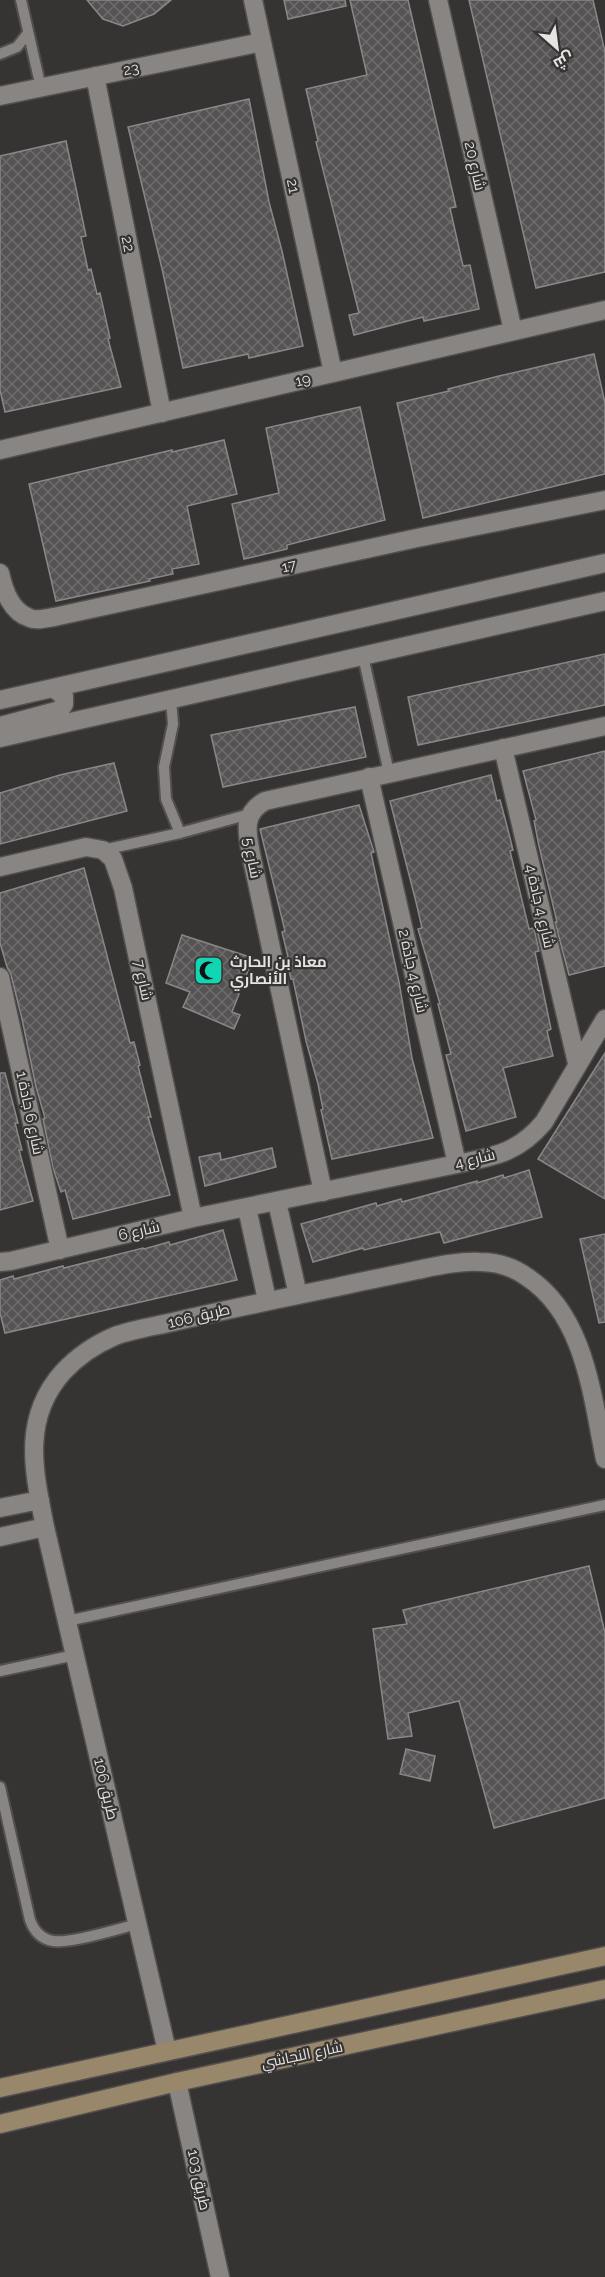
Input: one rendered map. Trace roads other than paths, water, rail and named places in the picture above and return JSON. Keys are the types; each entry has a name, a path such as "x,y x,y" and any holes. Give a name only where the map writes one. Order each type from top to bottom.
{"main road":[{"path":"0,2088 605,1956"},
{"name":"شارع النجاشي","path":"0,2124 177,2082 605,1989"},
{"path":"418,1997 416,2013 422,2024 428,2027"},
{"path":"363,2009 372,2020 373,2026 367,2041"}],"street":[{"name":"21","path":"253,0 333,373"},
{"name":"شارع 20","path":"438,0 513,331"},
{"name":"23","path":"0,96 262,42"},
{"name":"22","path":"95,76 162,413"},
{"name":"19","path":"0,450 605,310"},
{"name":"17","path":"0,573 3,587 15,610 32,619 54,617 605,500"},
{"path":"0,700 605,563"},
{"path":"0,738 605,601"},
{"path":"0,726 60,710 64,704 64,696 54,688"},
{"path":"250,814 254,807 265,801 605,726"},
{"name":"شارع 4 جادة 4","path":"503,748 577,1063"},
{"name":"شارع 4 جادة 2","path":"369,777 457,1164"},
{"name":"شارع 5","path":"250,814 247,831 252,859 323,1192"},
{"path":"0,867 86,847 103,850"},
{"name":"شارع 7","path":"103,850 113,859 123,888 193,1218"},
{"name":"شارع 6 جادة 1","path":"0,977 60,1250"},
{"name":"شارع 4","path":"277,1202 457,1164 519,1147 534,1135 544,1122 605,1019"},
{"path":"277,1202 298,1294"},
{"name":"شارع 6","path":"0,1262 193,1218 277,1202"},
{"path":"247,1208 267,1300"},
{"name":"طريق 106","path":"167,2051 45,1527 33,1460 35,1424 48,1396 63,1373 88,1350 116,1336 267,1300 446,1264 479,1262 501,1264 526,1276 548,1294 563,1314 597,1374 605,1459"},
{"path":"0,1508 40,1500"},
{"path":"0,1537 45,1527"},
{"name":"طريق 103","path":"177,2082 220,2277"}],"lane":[{"path":"21,0 41,88"},
{"path":"0,54 17,47 28,33"},
{"path":"363,656 389,772"},
{"path":"171,699 173,724 164,767 164,778 166,799 180,833"},
{"path":"103,850 180,833 250,814"},
{"path":"67,1621 605,1506"},
{"path":"0,1671 75,1655"},
{"path":"0,1787 30,1920 39,1934 46,1939 63,1941 137,1924"}],"place":[{"name":"معاذ بن الحارث الأنصاري","path":"209,971"}]}
